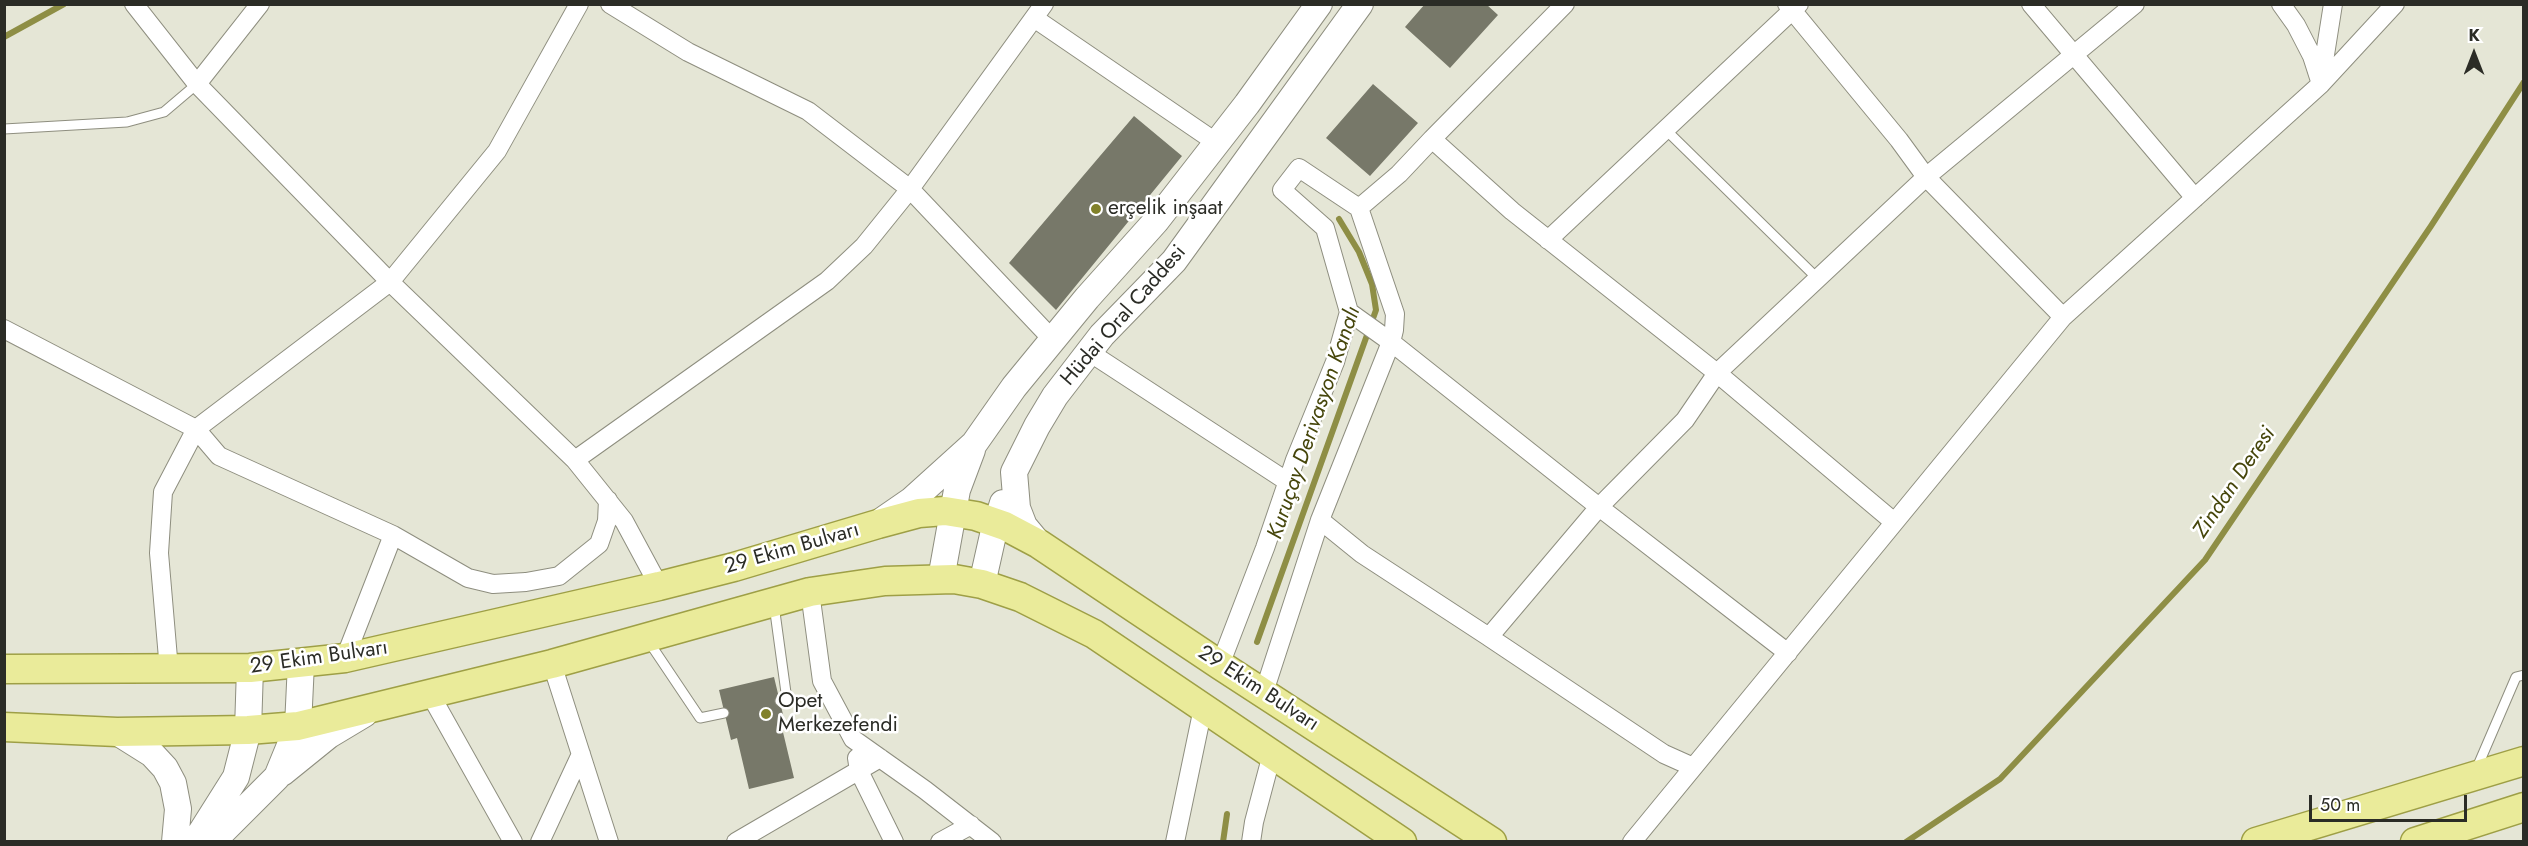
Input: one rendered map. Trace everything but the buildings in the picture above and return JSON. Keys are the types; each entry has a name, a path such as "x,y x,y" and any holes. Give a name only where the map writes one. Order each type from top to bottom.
{"main road":[{"name":"29 Ekim Bulvarı","path":"4,669 250,668 345,658 659,586 734,567 919,513 953,512 976,516 996,523 1039,544 1492,842"},
{"path":"4,727 117,732 248,730 298,726 552,664 810,592 885,581 941,579 982,584 1020,597 1094,634 1402,842"},
{"path":"2256,842 2523,761"},
{"path":"2415,842 2523,807"}],"street":[{"path":"134,4 197,84 390,282 575,460 624,521 659,586"},
{"path":"197,84 260,4"},
{"path":"170,670 159,553 163,492 196,429 390,282 498,151 579,4"},
{"path":"610,4 688,52 808,111 910,189 1053,340"},
{"name":"Hüdai Oral Caddesi","path":"974,444 1014,387 1156,221 1217,143 1319,4"},
{"name":"Hüdai Oral Caddesi","path":"982,584 996,523 1017,464 1055,396 1102,335 1173,261 1227,190 1360,4"},
{"path":"1359,208 1399,174 1565,4"},
{"path":"2031,4 2195,198"},
{"path":"1489,637 1599,507 1685,420 1717,373 1926,177 2134,4"},
{"path":"2281,4 2296,25 2312,56 2321,84"},
{"path":"2321,84 2333,4"},
{"path":"1632,842 2063,317 2321,84 2395,4"},
{"path":"1548,240 1666,130 1793,6 1926,177 2063,317"},
{"path":"575,460 827,280 864,246 910,189 1039,11 1217,143"},
{"path":"1432,139 1483,186 1548,240 1717,373 1894,522"},
{"path":"1264,692 1320,520 1387,339 1395,314 1359,208 1299,168 1282,190 1325,228 1354,315 1387,339 1788,653"},
{"path":"1220,665 1288,482 1354,315"},
{"path":"4,329 196,429 219,456 393,535 468,578 493,584 526,582 559,576 598,544 607,521 608,500"},
{"path":"1089,352 1288,482"},
{"path":"941,579 960,478 974,444"},
{"path":"878,524 912,500 974,444"},
{"path":"1017,464 1017,508 1024,526 1039,544"},
{"path":"1320,520 1362,554 1664,754 1693,767"},
{"path":"345,658 393,535"},
{"path":"810,592 822,681 853,739 859,771 894,842"},
{"path":"277,777 298,726 301,663"},
{"path":"552,664 609,842"},
{"path":"195,842 236,777 248,730 250,668"},
{"path":"430,694 513,842"},
{"path":"212,842 277,777 329,735 375,707"},
{"path":"1175,842 1203,708"},
{"path":"117,732 152,754 165,768 173,783 178,809 175,842"},
{"path":"853,739 992,842"},
{"path":"540,842 581,754"},
{"path":"1251,842 1272,754"},
{"path":"736,842 880,759"},
{"path":"940,842 971,825"}],"lane":[{"path":"4,129 127,122 165,112 197,84"},
{"path":"1666,130 1818,279"},
{"path":"774,602 787,700 780,701"},
{"path":"646,638 699,718 724,713"},
{"path":"2474,776 2516,677 2523,675"}],"waterway":[{"path":"4,37 64,4"},
{"name":"Zindan Deresi","path":"1906,842 2000,779 2205,560 2431,226 2524,82"},
{"name":"Kuruçay Derivasyon Kanalı","path":"1257,642 1376,310 1372,284 1359,252 1339,219"},
{"name":"Kuruçay Derivasyon Kanalı","path":"1223,842 1227,814"}],"place":[{"name":"erçelik inşaat","path":"1096,209"},
{"name":"Opet Merkezefendi","path":"766,714"}]}
